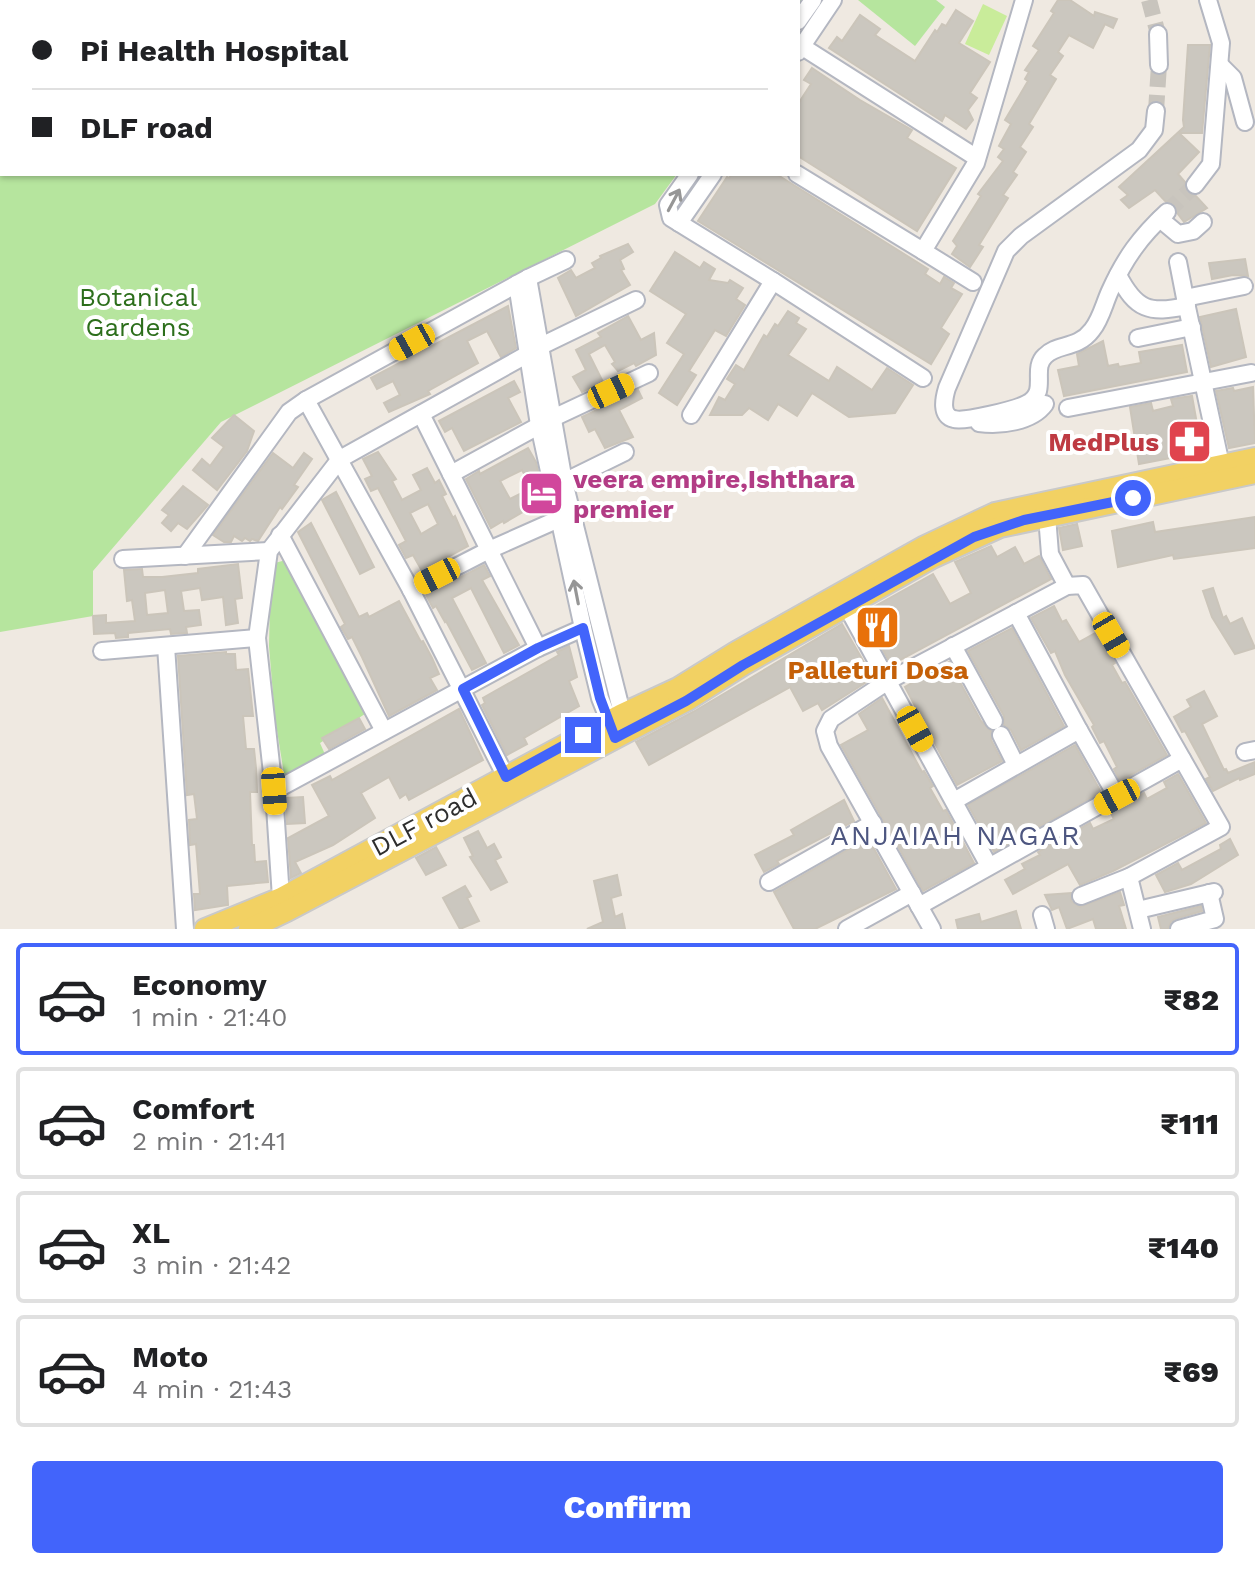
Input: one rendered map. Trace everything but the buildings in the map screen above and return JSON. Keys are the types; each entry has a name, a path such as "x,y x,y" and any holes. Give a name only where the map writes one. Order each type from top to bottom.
{"main road":[{"name":"DLF road","path":"205,929 281,898 506,777 618,726 749,645 968,524 1021,506 1255,458"},
{"path":"249,929 287,911 618,726 686,701 743,665 974,537 1000,527 1047,516 1255,473"}],"street":[{"path":"800,18 813,0"},
{"path":"800,47 833,0"},
{"path":"923,251 977,158 1024,0"},
{"path":"1195,185 1211,164 1220,65 1221,43 1208,0"},
{"path":"1158,34 1159,65"},
{"path":"800,49 977,158"},
{"path":"1220,65 1233,78 1245,122"},
{"path":"1045,404 1033,416 985,424 951,419 947,415 944,396 1006,251 1021,236 1139,150 1154,130 1156,111"},
{"path":"689,176 668,205 671,218 923,378"},
{"path":"679,223 712,176"},
{"path":"800,176 973,282"},
{"path":"962,420 1031,401 1038,390 1039,367 1044,357 1050,352 1074,345 1090,333 1138,241 1163,216 1178,234 1193,231 1203,222"},
{"path":"185,556 289,412 566,260"},
{"path":"1178,262 1221,465"},
{"path":"1118,275 1129,296 1141,306 1162,310 1244,286"},
{"path":"523,281 561,518 583,628 618,726"},
{"path":"691,415 773,281"},
{"path":"281,898 274,791 257,638 269,551 340,459 534,350 636,300"},
{"path":"1138,338 1192,327"},
{"path":"451,474 546,422 649,373"},
{"path":"1068,408 1251,373"},
{"path":"306,400 411,590 506,777"},
{"path":"421,414 538,648"},
{"path":"546,422 564,482 618,726"},
{"path":"564,482 625,452"},
{"path":"1047,516 1050,554 1067,586"},
{"path":"411,590 561,518"},
{"path":"280,535 384,731"},
{"path":"123,559 269,551"},
{"path":"932,929 829,746 825,731 831,719 888,681 1067,586 1083,585 1221,827 1129,877 1081,896"},
{"path":"847,607 989,866"},
{"path":"1016,613 1117,797"},
{"path":"274,791 538,648 583,628"},
{"path":"102,651 257,638"},
{"path":"166,646 185,929"},
{"path":"953,646 1016,765"},
{"path":"954,801 1079,730"},
{"path":"847,929 989,866 1182,759"},
{"path":"769,882 873,823"},
{"path":"1129,877 1142,929"},
{"path":"1138,910 1212,891"},
{"path":"1179,929 1214,920 1212,891"},
{"path":"1212,891 1223,929"}],"green space":[{"path":"858,0 936,0 945,7 915,46"},
{"path":"983,4 1007,16 989,55 965,44"},
{"name":"Botanical Gardens","path":"0,176 676,176 655,204 221,422 93,571 93,616 0,632"},
{"path":"286,560 368,712 320,743 327,759 285,780 275,718 269,646 271,564"}],"tunnel":[{"path":"1149,0 1158,34"},
{"path":"1156,111 1159,65"},
{"path":"1167,212 1195,185"}],"place":[{"name":"MedPlus","path":"1190,442"},
{"name":"veera empire,Ishthara premier","path":"542,494"},
{"name":"Palleturi Dosa","path":"878,627"}],"district":[{"name":"ANJAIAH NAGAR","path":"956,835"}],"route":[{"path":"583,735 506,777 463,689 538,648 583,628 600,698 615,738 686,701 743,665 974,537 1024,520 1133,498"}]}
